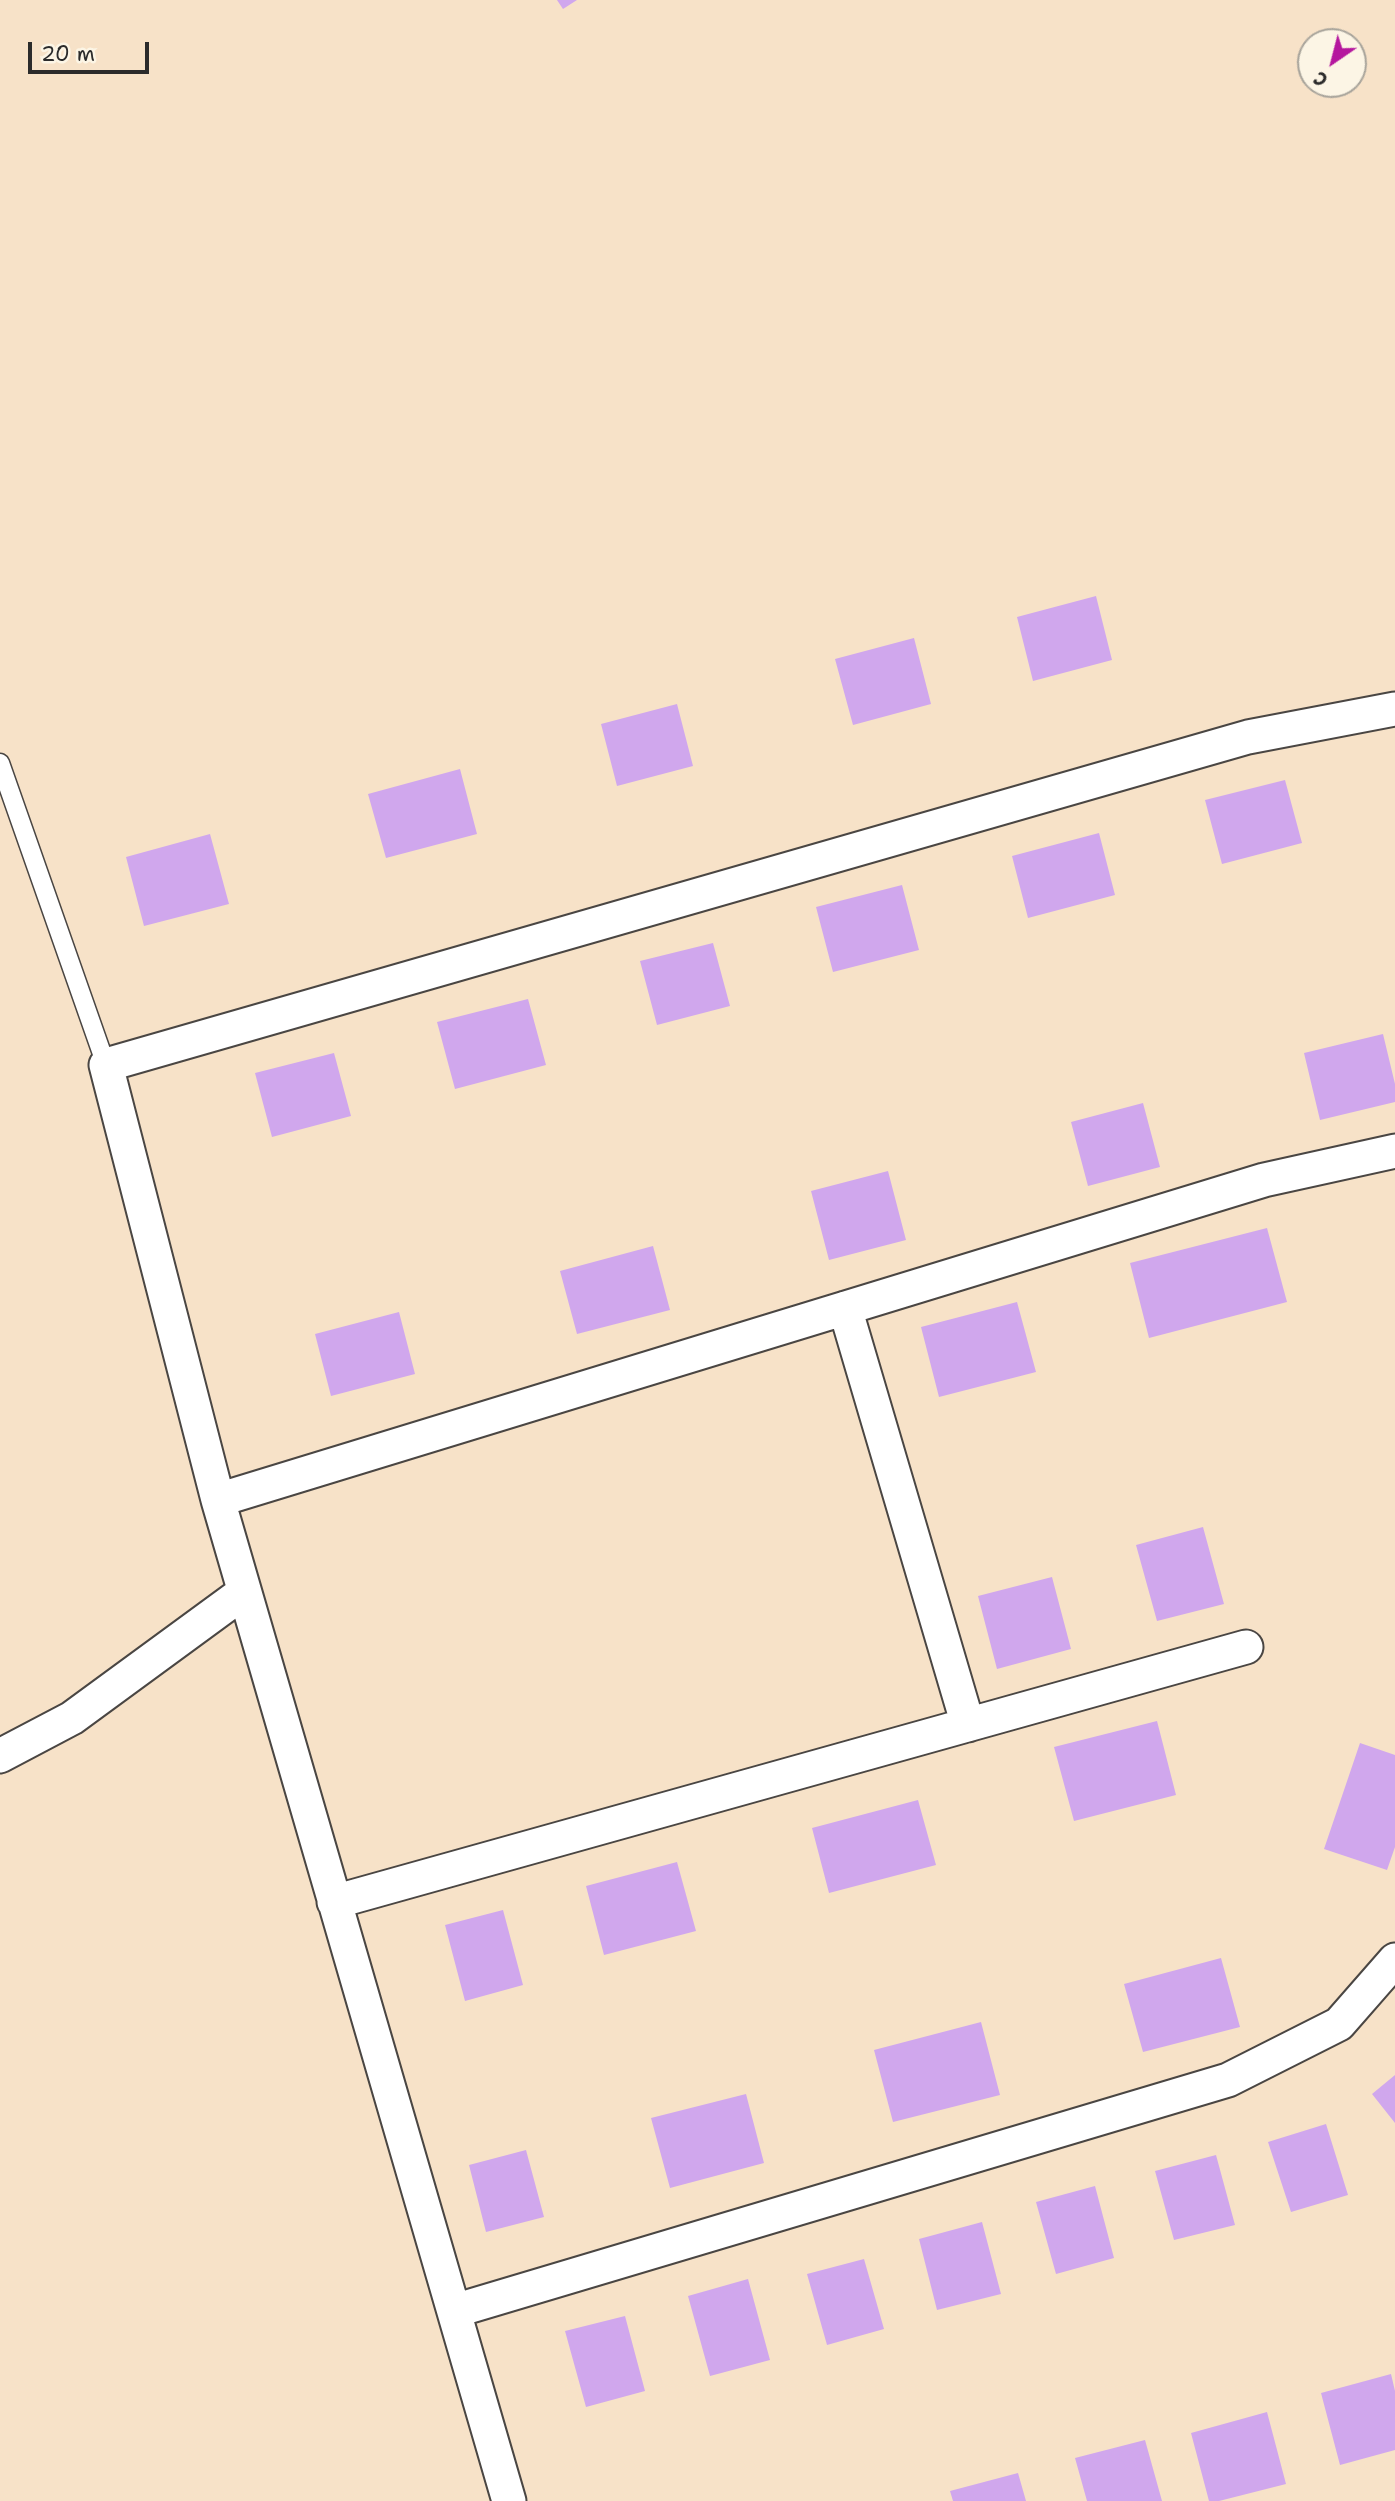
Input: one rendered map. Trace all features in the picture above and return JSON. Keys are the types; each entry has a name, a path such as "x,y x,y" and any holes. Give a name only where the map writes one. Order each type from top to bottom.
{"street":[{"path":"509,2501 218,1500 106,1065 1248,737 1395,709"},
{"path":"218,1500 1264,1180 1395,1152"},
{"path":"845,1308 968,1724"},
{"path":"0,1756 72,1718 244,1592"},
{"path":"334,1902 1246,1647"},
{"path":"454,2311 1228,2080 1339,2024 1395,1960"}],"lane":[{"path":"0,763 106,1065"}],"building":[{"path":"557,0 577,0 563,9"},
{"path":"1096,596 1112,660 1033,681 1017,617"},
{"path":"914,638 931,704 853,725 835,659"},
{"path":"677,704 693,766 617,786 601,724"},
{"path":"460,769 477,834 386,858 368,794"},
{"path":"1285,780 1302,843 1222,864 1205,800"},
{"path":"1099,833 1115,895 1028,918 1012,856"},
{"path":"210,834 229,904 144,926 126,857"},
{"path":"902,885 919,950 833,972 816,907"},
{"path":"713,943 730,1006 657,1025 640,961"},
{"path":"528,999 546,1065 455,1089 437,1022"},
{"path":"1383,1034 1395,1084 1395,1102 1320,1120 1304,1053"},
{"path":"334,1053 351,1116 272,1137 255,1073"},
{"path":"1143,1103 1160,1167 1088,1186 1071,1122"},
{"path":"888,1171 906,1240 829,1260 811,1191"},
{"path":"1267,1228 1287,1302 1149,1338 1130,1263"},
{"path":"653,1246 670,1310 577,1334 560,1271"},
{"path":"1017,1302 1036,1372 939,1397 921,1327"},
{"path":"399,1312 415,1374 331,1396 315,1334"},
{"path":"1203,1527 1224,1604 1157,1621 1136,1545"},
{"path":"1052,1577 1071,1649 997,1669 978,1596"},
{"path":"1157,1721 1176,1795 1074,1821 1054,1747"},
{"path":"1360,1743 1395,1755 1395,1847 1387,1870 1324,1849"},
{"path":"918,1800 936,1865 829,1893 812,1828"},
{"path":"677,1862 696,1931 604,1955 586,1886"},
{"path":"503,1910 523,1985 465,2001 445,1925"},
{"path":"1221,1958 1240,2027 1143,2052 1124,1984"},
{"path":"981,2022 1000,2095 893,2122 874,2050"},
{"path":"1395,2075 1395,2123 1372,2094"},
{"path":"746,2094 764,2163 670,2188 651,2118"},
{"path":"1326,2124 1348,2195 1291,2212 1268,2142"},
{"path":"526,2150 544,2217 486,2232 469,2165"},
{"path":"1216,2155 1235,2225 1174,2240 1155,2171"},
{"path":"1095,2186 1114,2258 1056,2274 1036,2202"},
{"path":"982,2222 1001,2294 937,2310 919,2239"},
{"path":"864,2259 884,2329 827,2345 807,2274"},
{"path":"748,2279 770,2360 710,2376 688,2296"},
{"path":"625,2316 645,2391 586,2407 565,2331"},
{"path":"1391,2374 1395,2391 1395,2450 1340,2465 1321,2393"},
{"path":"1267,2412 1286,2484 1219,2501 1209,2501 1191,2433"},
{"path":"1145,2440 1162,2501 1087,2501 1075,2458"},
{"path":"1018,2473 1026,2501 953,2501 950,2491"}]}
